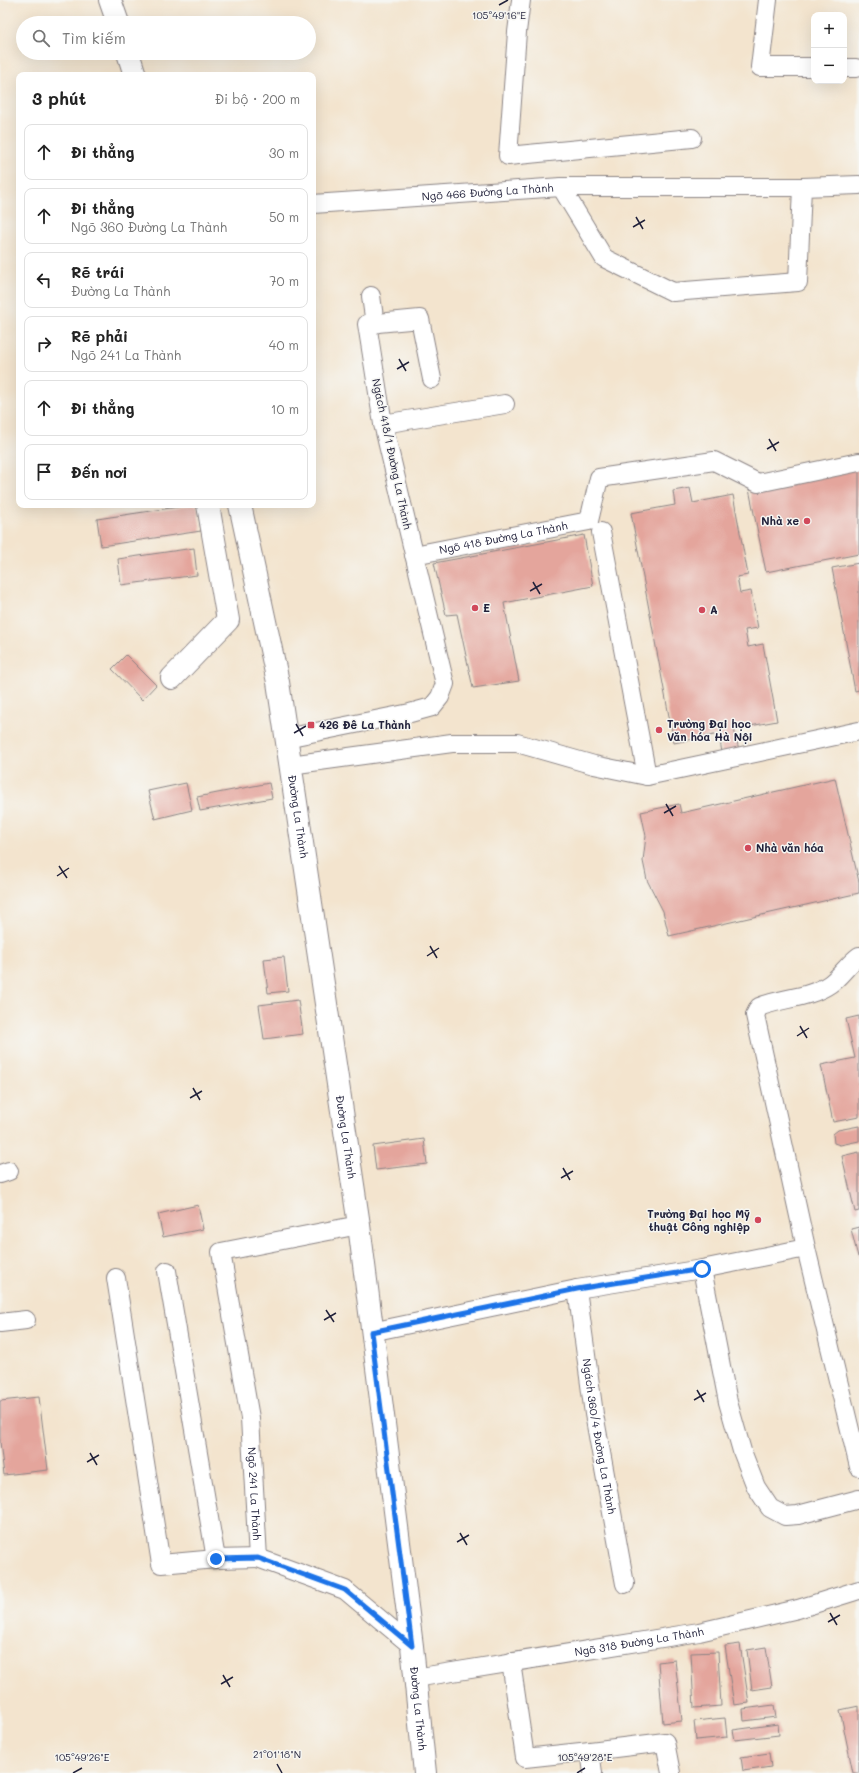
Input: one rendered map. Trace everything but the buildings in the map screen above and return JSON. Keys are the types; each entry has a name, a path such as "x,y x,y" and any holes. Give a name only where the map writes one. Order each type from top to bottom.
{"street":[{"path":"110,0 116,16"},
{"path":"130,60 134,72"},
{"path":"172,678 228,620 209,508"},
{"name":"Đường La Thành","path":"241,508 278,682 359,1225 371,1332 412,1646 425,1773"}],"lane":[{"path":"521,0 517,32 508,156 692,138"},
{"path":"768,0 760,67 811,67"},
{"path":"561,187 802,187 859,185"},
{"name":"Ngõ 466 Đường La Thành","path":"316,204 561,187 604,258 673,292 798,282 802,187"},
{"path":"370,296 375,324 420,319 432,379"},
{"name":"Ngách 418/1 Đường La Thành","path":"375,324 367,324 383,424 414,555"},
{"path":"383,424 505,404"},
{"name":"Ngõ 418 Đường La Thành","path":"414,555 589,521 599,478 714,461 758,483 859,462"},
{"path":"601,532 647,776"},
{"path":"286,738 410,713 432,707 440,697 445,684 414,555"},
{"path":"290,765 452,743 517,742 594,765 647,776 859,732"},
{"path":"859,956 830,984 806,995 771,1002 759,1007 755,1015 806,1248 859,1467"},
{"name":"Ngõ 241 La Thành","path":"258,1558 250,1418 221,1252 359,1225"},
{"path":"371,1332 577,1289 702,1269 806,1248"},
{"path":"702,1269 728,1402 742,1451 756,1487 770,1508 786,1516 798,1515 859,1499"},
{"path":"167,1271 216,1559"},
{"path":"116,1278 161,1564 216,1559 258,1558 345,1590 412,1646"},
{"name":"Ngách 360/4 Đường La Thành","path":"577,1289 594,1414 625,1584"},
{"path":"0,1323 26,1320"},
{"name":"Ngõ 318 Đường La Thành","path":"415,1678 699,1632 798,1609 859,1590"},
{"path":"511,1662 526,1758 665,1742 671,1773"},
{"path":"590,1751 593,1773"}],"place":[{"name":"Nhà xe","path":"807,521"},
{"name":"E","path":"475,608"},
{"name":"A","path":"702,610"},
{"name":"426 Đê La Thành","path":"311,725"},
{"name":"Trường Đại học Văn hóa Hà Nội","path":"659,730"},
{"name":"Nhà văn hóa","path":"748,848"},
{"name":"Trường Đại học Mỹ thuật Công nghiệp","path":"758,1220"}],"route":[{"path":"216,1559 258,1558 345,1590 412,1646 371,1332 577,1289 702,1269"}]}
